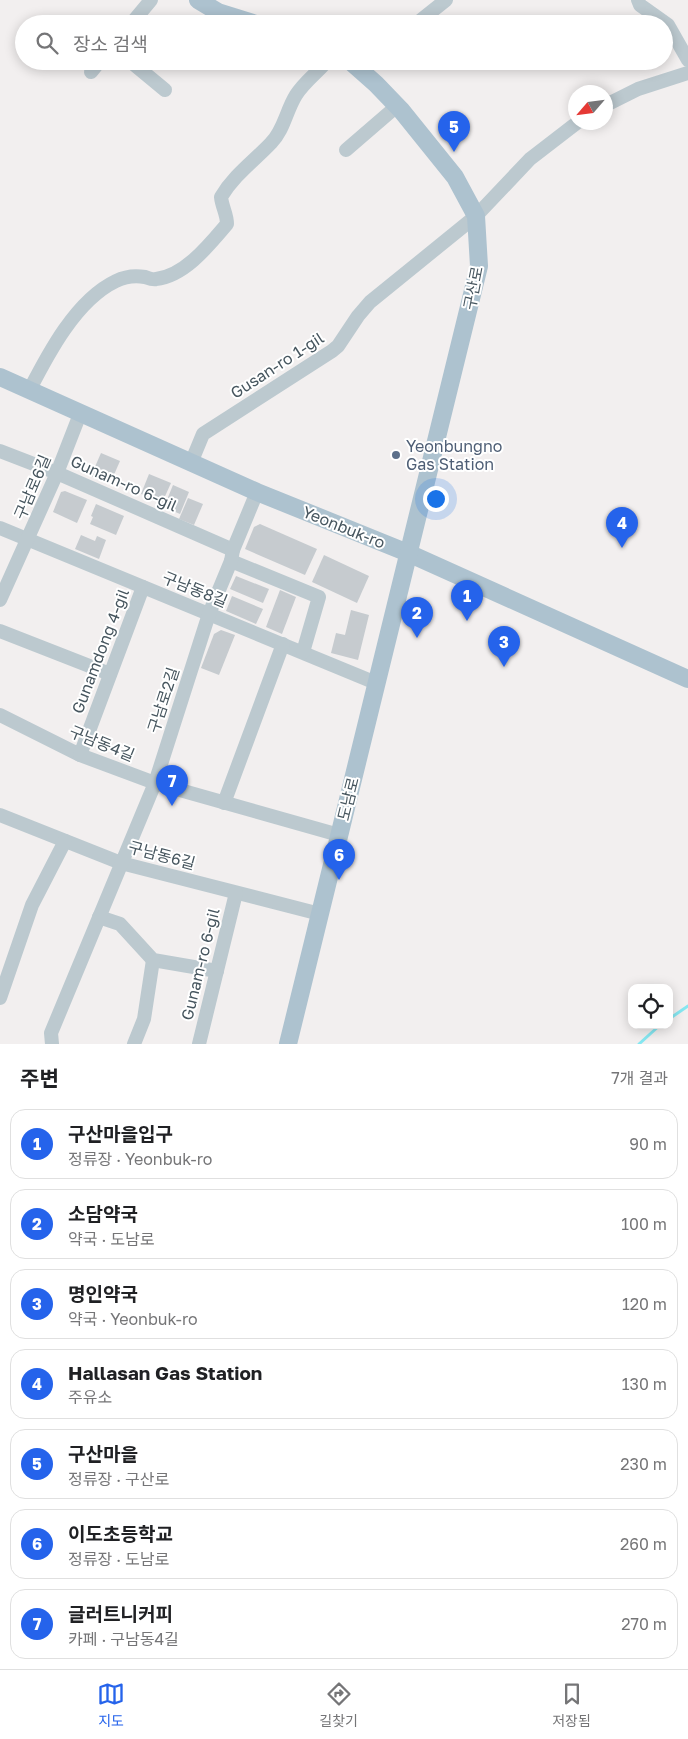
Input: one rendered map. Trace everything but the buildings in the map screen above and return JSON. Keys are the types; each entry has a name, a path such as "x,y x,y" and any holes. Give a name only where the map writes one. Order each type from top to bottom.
{"main road":[{"path":"198,0 218,12 228,15"},
{"name":"구산로","path":"359,70 397,106 455,177 476,216 479,266 408,553"},
{"name":"Yeonbuk-ro","path":"0,378 257,492 408,553 688,679"},
{"name":"도남로","path":"288,1044 408,553"}],"street":[{"path":"138,15 151,0"},
{"path":"427,15 446,0"},
{"path":"638,0 640,5 654,15"},
{"path":"673,34 688,60"},
{"path":"141,70 165,90"},
{"path":"29,391 48,354 88,300 114,281 132,275 156,279 175,272 194,261 214,240 228,224 227,214 221,197 224,191 242,170 272,142 302,86 318,70"},
{"path":"613,102 638,89 688,73"},
{"path":"346,150 397,106"},
{"name":"Gusan-ro 1-gil","path":"191,463 203,434 338,346 370,302 476,216 530,159 568,130"},
{"name":"구남로6길","path":"0,600 57,473 80,414"},
{"name":"Gunam-ro 6-gil","path":"0,451 57,473 319,597 303,652"},
{"name":"구남로2길","path":"52,1044 51,1033 154,783 209,614 257,492"},
{"name":"구남동8길","path":"0,528 376,683"},
{"name":"Gunamdong 4-gil","path":"80,755 143,587"},
{"path":"0,631 110,674"},
{"path":"224,803 283,644"},
{"name":"구남동4길","path":"0,715 80,755 154,783 339,835"},
{"name":"구남동6길","path":"2,821 65,841 121,863 320,914"},
{"path":"0,998 32,905 65,841"},
{"name":"Gunam-ro 6-gil","path":"199,1044 236,892"},
{"path":"99,917 120,924 153,960 217,970"},
{"path":"134,1044 144,1019 153,960"}],"waterway":[{"path":"673,1016 688,1006"},
{"path":"639,1044 656,1029"}],"place":[{"name":"구산마을","path":"454,152"},
{"name":"Yeonbungno Gas Station","path":"396,455"},
{"name":"Hallasan Gas Station","path":"622,548"},
{"name":"구산마을입구","path":"467,621"},
{"name":"소담약국","path":"417,638"},
{"name":"명인약국","path":"504,667"},
{"name":"글러트니커피","path":"172,806"},
{"name":"이도초등학교","path":"339,880"}]}
